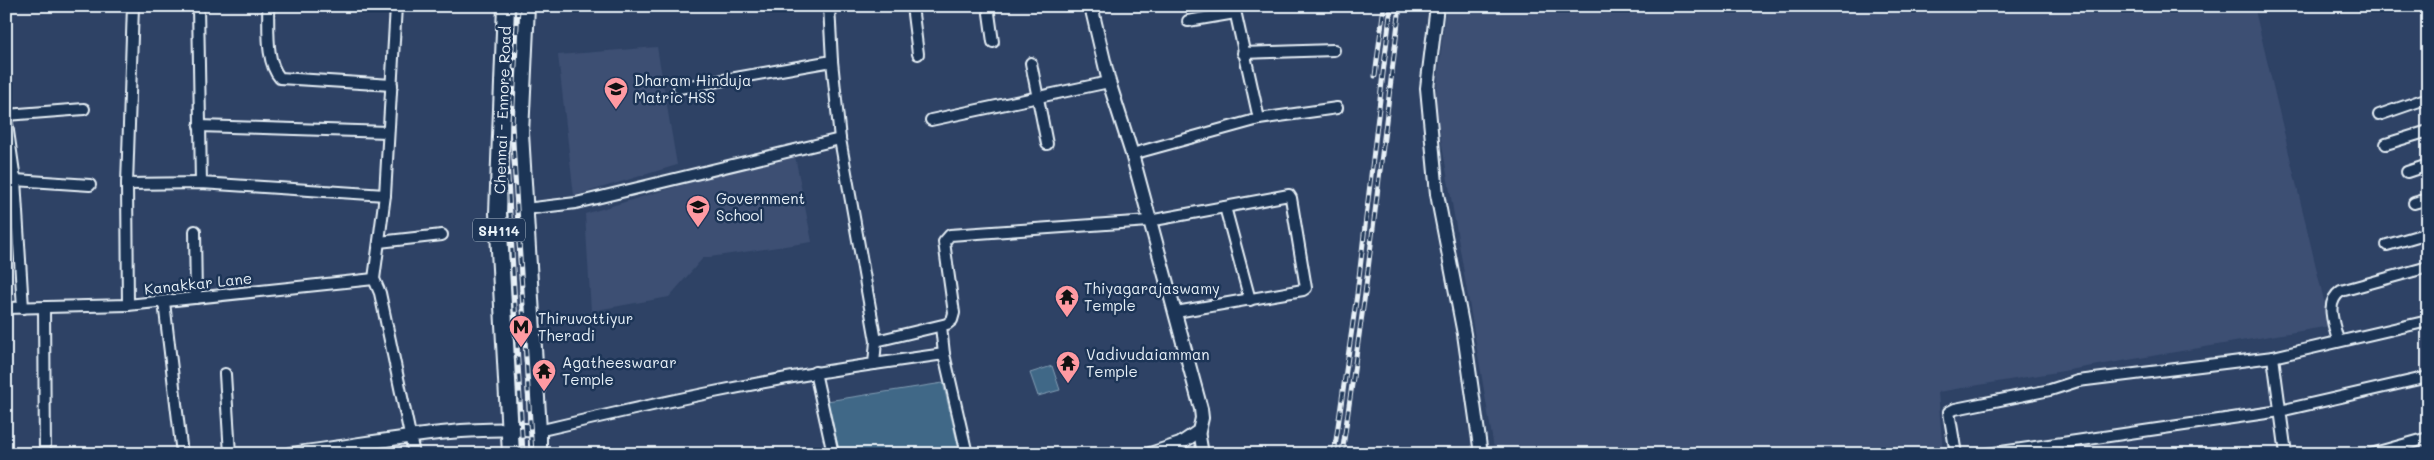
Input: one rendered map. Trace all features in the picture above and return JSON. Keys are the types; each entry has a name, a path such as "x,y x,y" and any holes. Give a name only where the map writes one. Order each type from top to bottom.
{"main road":[{"name":"Chennai - Ennore Road","path":"506,6 498,213 511,454"},
{"name":"Chennai - Ennore Road","path":"526,6 520,132 538,454"}],"street":[{"path":"128,305 127,184 133,6"},
{"path":"198,6 200,183"},
{"path":"268,6 272,60 274,71 280,78 392,85"},
{"path":"396,6 384,195 374,279 380,293 414,454"},
{"path":"829,6 832,61 840,139 876,340 874,364"},
{"path":"912,6 918,54"},
{"path":"988,6 993,42"},
{"path":"1091,6 1109,82 1132,154 1148,221 1176,312 1201,409 1202,418 1199,431 1203,454"},
{"path":"1437,6 1427,88 1437,194 1464,334 1481,454"},
{"path":"1188,21 1234,10 1259,119"},
{"path":"1244,53 1334,50"},
{"path":"679,88 832,61"},
{"path":"1031,63 1047,144"},
{"path":"931,120 1109,82"},
{"path":"2379,115 2428,98"},
{"path":"1132,154 1259,119 1337,108"},
{"path":"23,308 15,180 6,116 84,109"},
{"path":"199,126 388,132"},
{"path":"2386,144 2428,131"},
{"path":"525,209 576,202 840,139"},
{"path":"2407,172 2428,165"},
{"path":"15,180 90,185"},
{"path":"127,184 200,183 384,195"},
{"path":"876,340 941,326 952,320 954,312 944,242 947,236 1148,221 1285,195 1291,198 1306,288 1250,300 1176,312"},
{"path":"2414,203 2428,199"},
{"path":"1225,207 1250,300"},
{"path":"195,231 196,298"},
{"path":"2387,245 2428,233"},
{"path":"379,242 442,235"},
{"path":"2338,341 2331,309 2331,300 2334,295 2341,291 2428,267"},
{"name":"Kanakkar Lane","path":"6,308 128,305 374,279"},
{"path":"164,302 182,454"},
{"path":"44,308 44,454"},
{"path":"1956,454 1948,419 1949,412 1955,409 2050,390 2078,381 2273,357 2428,321"},
{"path":"941,326 944,354 967,454"},
{"path":"290,454 411,436 511,429 538,431 626,410 815,372 944,354"},
{"path":"2273,357 2286,454"},
{"path":"815,372 833,454"},
{"path":"225,374 230,454"},
{"path":"1987,454 2280,410 2428,377"},
{"path":"1150,454 1180,444 1199,431"},
{"path":"2371,454 2428,438"}],"shaded area":[{"path":"1446,6 2254,6 2330,326 1938,392 1943,454 1495,454 1435,104"},
{"name":"Dharam Hinduja Matric HSS","path":"657,47 677,165 574,196 558,55"},
{"name":"Government School","path":"794,151 812,242 703,258 669,297 591,311 585,214"},
{"path":"1052,366 1060,390 1038,396 1030,373"},
{"path":"943,383 960,454 840,454 827,401"}],"railway":[{"path":"518,6 512,125 532,454"},
{"path":"1375,76 1384,6"},
{"path":"1334,454 1357,294 1391,6"},
{"path":"1342,454 1365,294 1400,6"},
{"path":"507,159 523,454"}],"place":[{"name":"Dharam Hinduja Matric HSS","path":"616,110"},
{"name":"Government School","path":"698,228"},
{"name":"Thiyagarajaswamy Temple","path":"1067,318"},
{"name":"Thiruvottiyur Theradi","path":"521,348"},
{"name":"Vadivudaiamman Temple","path":"1068,384"},
{"name":"Agatheeswarar Temple","path":"544,392"}]}
